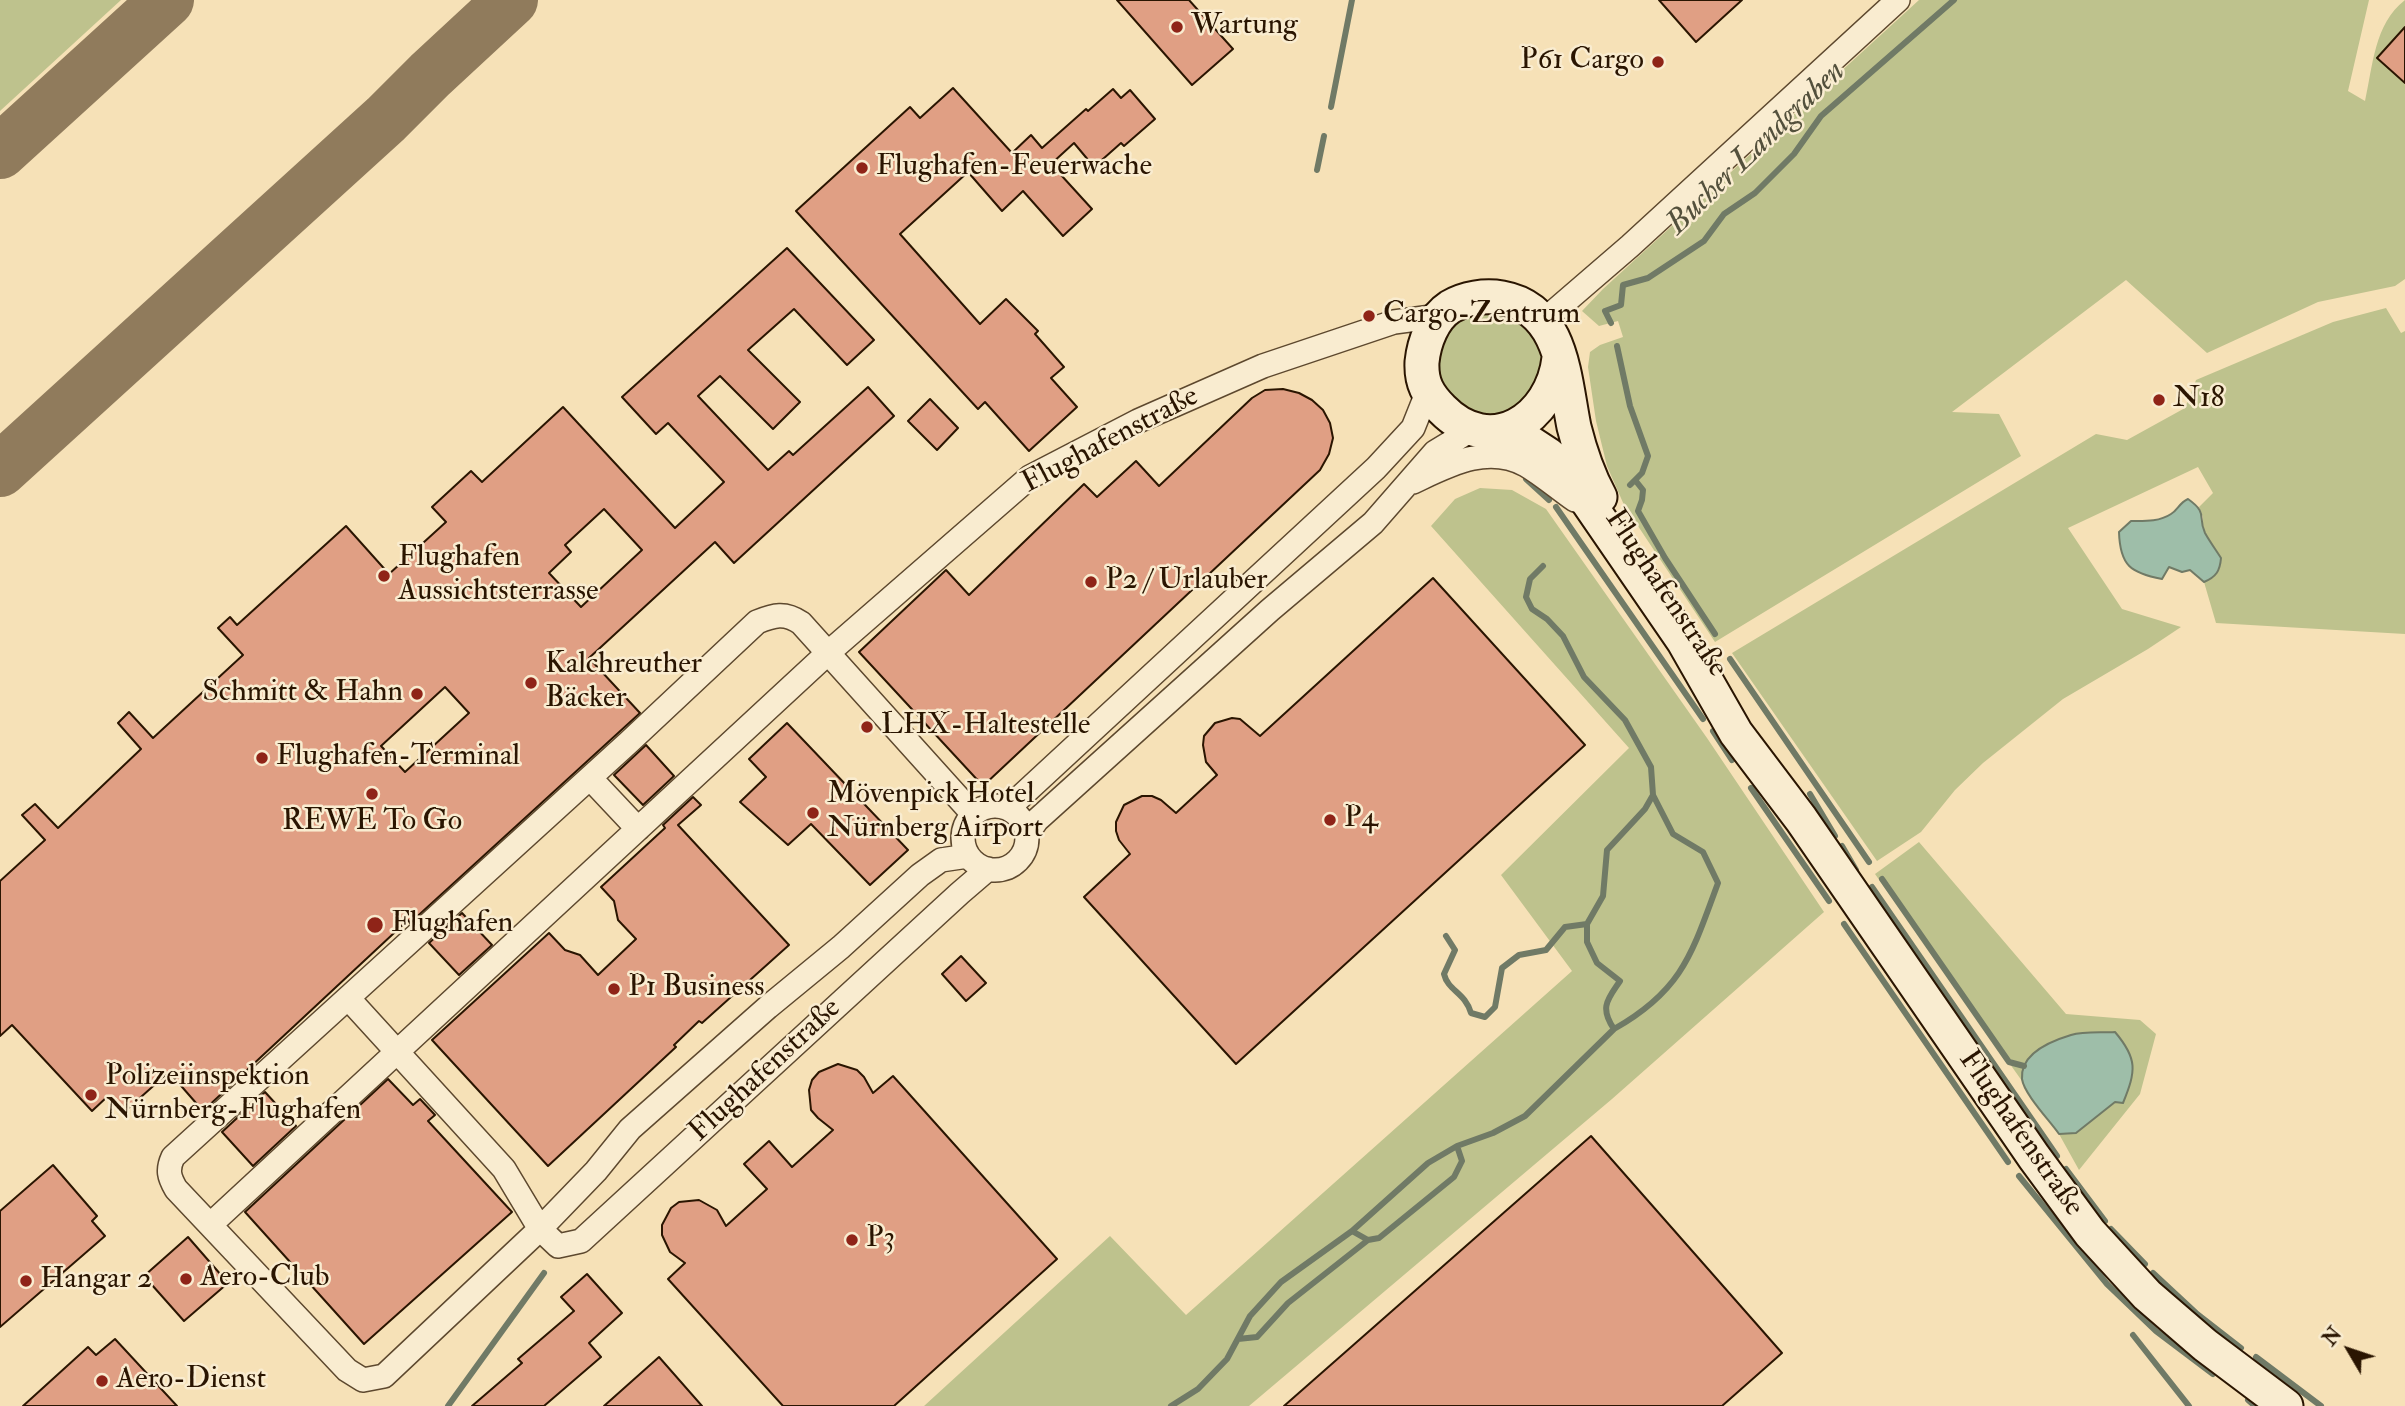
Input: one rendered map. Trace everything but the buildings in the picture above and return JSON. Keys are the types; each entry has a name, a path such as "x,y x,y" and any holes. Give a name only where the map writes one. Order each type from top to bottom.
{"main road":[{"name":"Flughafenstraße","path":"1439,316 1451,306 1468,299 1495,297 1517,302 1543,321 1554,338 1567,385 1578,443 1598,493 1742,711 1801,819"},
{"path":"1427,393 1422,368 1423,355 1439,316"},
{"name":"Flughafenstraße","path":"1488,430 1526,420 1540,407 1556,380 1559,358"},
{"name":"Flughafenstraße","path":"1427,393 1450,417 1523,438 1549,455 1571,478 1684,642 1736,733 1801,819 2034,1157 2090,1233 2121,1269 2156,1303 2205,1345 2286,1406"}],"street":[{"path":"1543,321 1630,246 1898,0"},
{"name":"Flughafenstraße","path":"210,1226 829,652 1030,477 1138,421 1263,366 1394,322 1439,316"},
{"path":"988,869 968,856 963,839 967,821 973,814 988,807 1004,807 1017,800 1376,468 1413,428 1427,393"},
{"name":"Flughafenstraße","path":"540,1229 558,1246 581,1241 960,892 988,869 997,870 1014,863 1024,850 1027,834 1037,820 1270,610 1373,523 1435,452 1488,430"},
{"name":"Flughafenstraße","path":"1404,486 1447,466 1473,458 1503,456 1525,465 1597,514"},
{"name":"Flughafenstraße","path":"968,856 941,860 920,875 629,1129 596,1171 540,1229 384,1376 362,1380 347,1370 210,1226 176,1189 169,1177 168,1167 173,1157 590,778 757,622 775,614 795,619 829,652 973,814"},
{"path":"590,778 638,830"},
{"path":"1004,807 1019,817 1027,834"},
{"path":"348,998 504,1169 540,1229"}],"green space":[{"path":"0,0 121,0 0,111"},
{"path":"1919,0 2369,0 2348,91 2365,101 2381,33 2395,10 2405,0 2405,279 2395,286 2318,302 2207,353 2126,280 1952,412 1999,414 2021,456 1715,642 1624,505 1607,466 1596,421 1588,367 1590,352 1600,345 1623,337 1618,321 1599,326 1582,311"},
{"path":"2386,308 2401,333 2405,331 2405,634 2216,623 2204,582 2217,573 2221,558 2203,530 2203,517 2199,507 2213,493 2198,467 2068,528 2122,609 2181,627 2063,699 1983,763 1955,790 1921,832 1877,861 1732,653 2096,434 2127,440 2185,408 2196,380 2333,322"},
{"path":"1480,311 1512,316 1546,351 1545,392 1489,429 1437,395 1439,342 1452,326"},
{"path":"1480,488 1512,490 1546,509 1707,738 1824,912 1612,1099 1249,1406 924,1406 1110,1236 1186,1315 1572,971 1501,875 1629,748 1431,526 1455,499"},
{"path":"1919,842 2066,1014 2140,1020 2156,1034 2140,1094 2079,1170 2059,1134 2076,1133 2115,1102 2024,1066 2022,1081 1875,874"}],"shaded area":[{"path":"2188,499 2198,508 2205,533 2221,558 2214,576 2204,582 2190,570 2182,572 2169,567 2162,579 2142,574 2129,566 2122,553 2119,532 2131,521 2166,517"},
{"path":"2115,1032 2128,1050 2132,1066 2123,1103 2115,1102 2076,1133 2059,1134 2032,1100 2024,1085 2022,1079 2026,1062 2046,1045 2071,1035"}],"waterway":[{"path":"1331,107 1352,0"},
{"name":"Bucher Landgraben","path":"1611,323 1605,311 1621,305 1623,285 1648,278 1704,241 1724,214 1755,193 1794,154 1821,116 1954,0"},
{"path":"1317,170 1324,136"},
{"name":"Bucher Landgraben","path":"1617,346 1630,406 1648,456 1642,473 1630,485"},
{"path":"1526,479 1549,500"},
{"path":"1635,480 1643,490 1638,511 1715,634"},
{"path":"1556,507 1703,719"},
{"name":"Bucher Landgraben","path":"1171,1406 1198,1389 1227,1359 1250,1316 1281,1282 1352,1231 1428,1163 1457,1146 1493,1133 1525,1116 1614,1029 1606,1009 1609,998 1620,981 1597,963 1587,942 1587,924 1603,896 1607,850 1645,809 1653,795 1651,767 1625,720 1584,677 1563,636 1547,619 1532,609 1526,597 1530,579 1543,566"},
{"path":"1730,659 1869,862"},
{"path":"1713,731 1732,760"},
{"path":"1751,788 1829,901"},
{"path":"1810,794 1835,836"},
{"name":"Bucher Landgraben","path":"1614,1029 1656,1000 1682,968 1692,950 1718,883 1703,852 1673,834 1653,795"},
{"path":"1842,846 1856,870"},
{"path":"1882,879 2009,1062 2024,1066"},
{"path":"1872,887 2057,1156"},
{"path":"1446,936 1455,950 1444,974 1446,980 1465,1000 1471,1013 1485,1017 1495,1007 1502,968 1519,955 1546,950 1565,927 1587,924"},
{"path":"1844,924 2008,1162"},
{"name":"Bucher Landgraben","path":"1352,1231 1368,1240 1379,1238 1454,1177 1462,1161 1457,1146"},
{"path":"2066,1169 2105,1221"},
{"path":"2019,1176 2107,1284 2156,1331 2213,1374"},
{"path":"2111,1229 2145,1264"},
{"name":"Bucher Landgraben","path":"1238,1339 1257,1337 1288,1303 1368,1240"},
{"name":"Bucher Landgraben","path":"448,1406 544,1273"},
{"path":"2153,1273 2196,1313 2241,1348"},
{"path":"2133,1335 2189,1406"},
{"path":"2256,1357 2321,1406"},
{"path":"2248,1400 2255,1406"}],"taxiway":[{"path":"0,152 167,0"},
{"path":"0,470 386,119 511,0"}],"place":[{"name":"Wartung","path":"1177,27"},
{"name":"P61 Cargo","path":"1658,62"},
{"name":"Flughafen-Feuerwache","path":"862,168"},
{"name":"Cargo-Zentrum","path":"1369,316"},
{"name":"N18","path":"2159,400"},
{"name":"Flughafen Aussichtsterrasse","path":"384,576"},
{"name":"P2 / Urlauber","path":"1091,582"},
{"name":"Kalchreuther Bäcker","path":"531,683"},
{"name":"Schmitt & Hahn","path":"417,694"},
{"name":"LHX-Haltestelle","path":"867,727"},
{"name":"Flughafen-Terminal","path":"262,758"},
{"name":"REWE To Go","path":"372,794"},
{"name":"Mövenpick Hotel Nürnberg Airport","path":"813,813"},
{"name":"P4","path":"1330,820"},
{"name":"Flughafen","path":"375,925"},
{"name":"P1 Business","path":"614,989"},
{"name":"Polizeiinspektion Nürnberg-Flughafen","path":"91,1095"},
{"name":"P3","path":"852,1240"},
{"name":"Aero-Club","path":"186,1279"},
{"name":"Hangar 2","path":"26,1281"},
{"name":"Aero-Dienst","path":"102,1381"}]}
